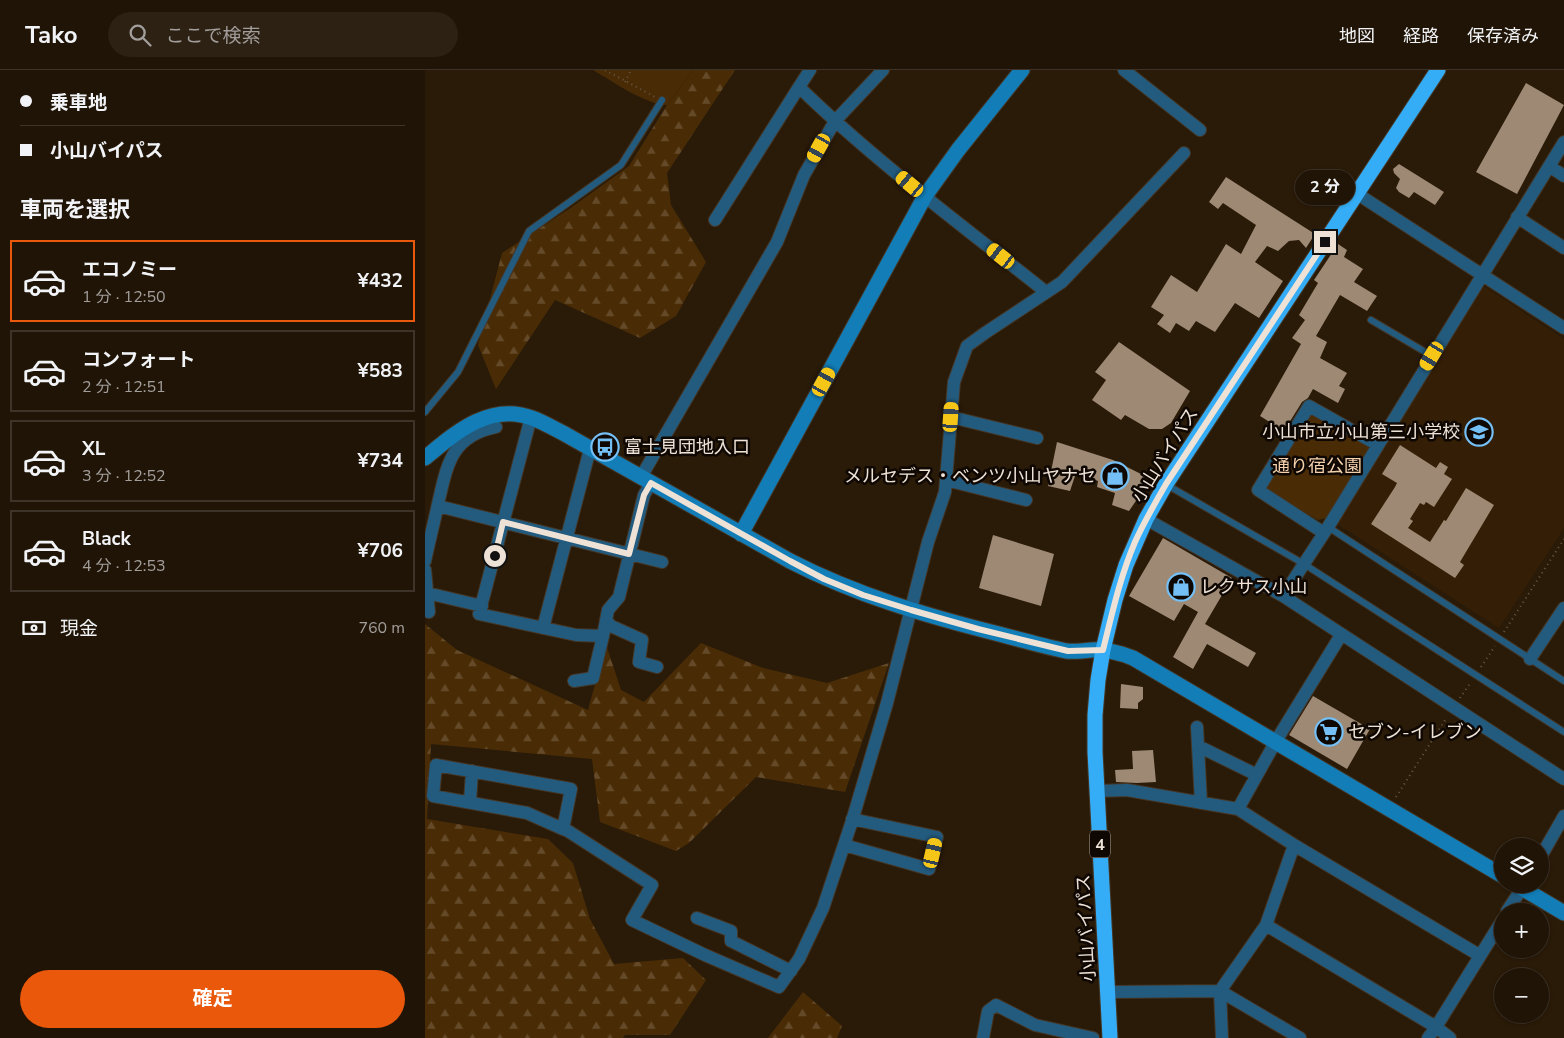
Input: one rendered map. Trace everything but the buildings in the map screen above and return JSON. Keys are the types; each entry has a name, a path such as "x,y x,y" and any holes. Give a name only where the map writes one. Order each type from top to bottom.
{"highway":[{"name":"小山バイパス","path":"1110,1038 1097,791 1095,714 1103,650 1126,565 1146,519 1166,484 1438,70"}],"street":[{"path":"715,220 810,70"},
{"path":"574,681 593,678 608,610 619,597 646,480 777,242 804,175 835,121 883,70"},
{"path":"741,534 925,196 958,150 1022,70"},
{"path":"1123,70 1200,130"},
{"path":"799,87 835,121 925,196 1047,292"},
{"path":"1283,596 1305,564 1564,142"},
{"path":"563,829 571,789 436,765 433,796 527,813 563,829 652,885 632,920 705,955 779,987 799,959 823,908 887,703 928,542 945,492 954,382 967,346 1062,282 1184,153"},
{"path":"1549,166 1564,176"},
{"path":"1356,193 1481,276 1564,328"},
{"path":"1517,217 1564,248"},
{"path":"1326,530 1258,490 1309,406 1378,445"},
{"path":"425,561 447,464 459,446 471,436 496,421 515,414 531,417 824,579 863,595 911,610 1068,651 1103,650 1118,652 1133,658 1494,871"},
{"path":"531,417 479,614 576,635 603,636"},
{"path":"951,417 1037,438"},
{"path":"425,458 473,422 496,421"},
{"path":"543,628 590,449"},
{"path":"946,480 1026,500"},
{"path":"438,506 662,562"},
{"path":"1146,519 1283,596 1564,779"},
{"path":"425,570 429,612"},
{"path":"427,593 481,606"},
{"path":"1529,659 1564,608"},
{"path":"606,620 611,626 643,640 639,662 657,667"},
{"path":"1238,809 1276,741 1341,635"},
{"path":"1197,727 1201,803"},
{"path":"1198,746 1257,775"},
{"path":"470,802 472,772"},
{"path":"1097,791 1127,790 1238,809 1294,845 1479,955"},
{"path":"1549,842 1564,816"},
{"path":"844,845 929,869 937,837 852,818"},
{"path":"1222,1038 1220,990 1266,925 1294,845"},
{"path":"1533,893 1564,913"},
{"path":"697,918 731,931 731,942 791,971"},
{"path":"1266,925 1436,1027 1451,1038"},
{"path":"1428,1038 1494,932"},
{"path":"1108,992 1220,990 1300,1038"},
{"path":"983,1038 989,1011 996,1005 1035,1026 1093,1038"}],"lane":[{"path":"425,412 458,372 529,231 621,165 662,100"},
{"path":"1371,320 1432,356"},
{"path":"1166,484 1305,564 1564,732"},
{"path":"1326,530 1564,682"}],"path":[{"path":"605,70 662,100"},
{"path":"625,82 631,70"},
{"path":"1388,809 1564,539"}],"shaded area":[{"name":"小山市立小山第三小学校","path":"1484,286 1564,339 1564,528 1499,628 1337,524"}],"green space":[{"path":"593,70 693,70 667,105 639,97"},
{"path":"693,70 735,70 667,173 671,205 706,262 676,316 640,338 555,300 496,389 478,345 502,253 572,207 629,166 667,105"},
{"name":"通り宿公園","path":"1314,410 1366,441 1369,449 1326,518 1318,520 1267,491 1265,485"},
{"path":"425,624 457,650 588,710 606,644 621,690 644,702 701,643 763,668 827,683 889,663 845,792 756,777 689,843 676,851 600,822 592,759 431,744 427,819 548,839 573,863 590,919 614,964 683,958 706,980 670,1035 625,1035 623,1038 425,1038"},
{"path":"803,992 842,1026 837,1038 768,1038"}],"place":[{"name":"小山市立小山第三小学校","path":"1479,432"},
{"name":"富士見団地入口","path":"605,447"},
{"name":"メルセデス・ベンツ小山ヤナセ","path":"1115,476"},
{"name":"レクサス小山","path":"1181,587"},
{"name":"セブン-イレブン","path":"1329,732"}],"route":[{"path":"495,556 503,522 629,554 644,495 651,483 824,579 863,595 978,629 1068,651 1103,650 1126,565 1146,519 1166,484 1325,242"}]}
